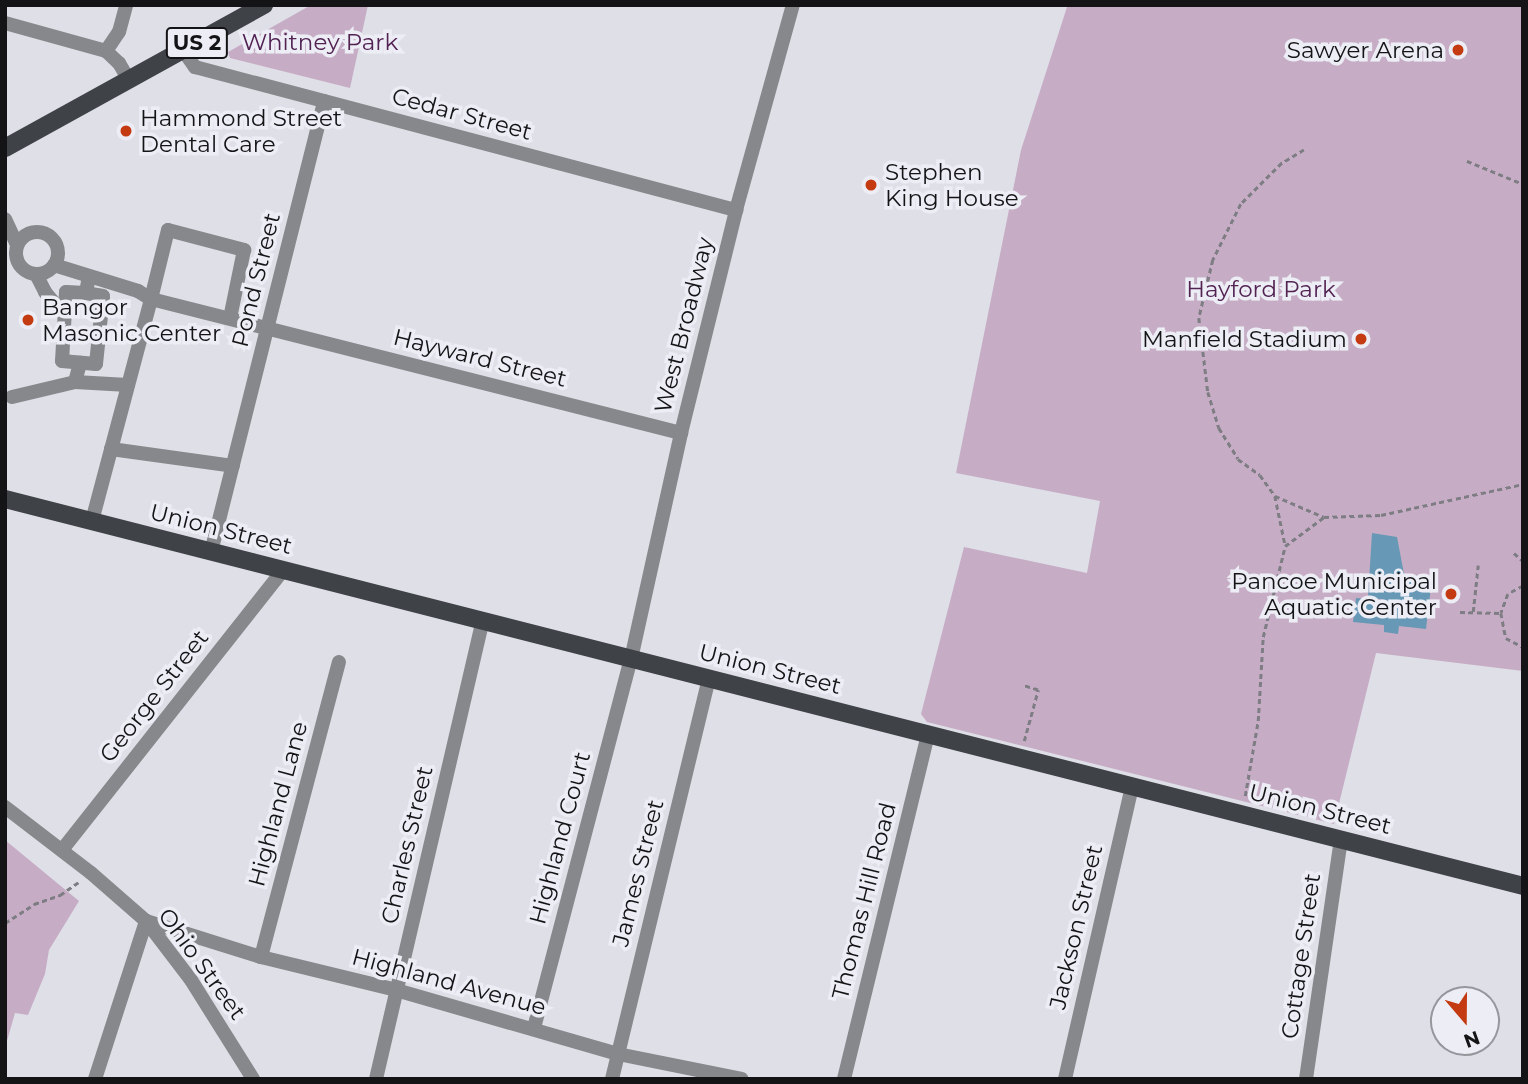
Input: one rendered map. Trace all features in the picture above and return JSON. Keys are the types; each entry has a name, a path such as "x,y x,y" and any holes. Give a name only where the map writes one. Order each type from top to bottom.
{"main road":[{"name":"US 2","path":"5,148 264,5"},
{"name":"Union Street","path":"5,499 1523,886"}],"street":[{"path":"106,51 119,32 126,5"},
{"name":"West Broadway","path":"631,659 681,433 736,210 793,5"},
{"path":"5,23 106,51 119,62 129,80"},
{"name":"Cedar Street","path":"183,50 195,67 736,210"},
{"name":"Pond Street","path":"211,552 324,101"},
{"path":"5,219 18,245 19,264 36,274 45,292 64,315"},
{"path":"92,521 168,230 244,250 230,318"},
{"path":"18,245 27,234 47,234 56,245 54,265 36,274"},
{"name":"Hayward Street","path":"54,265 138,291 151,299 681,433"},
{"path":"86,293 89,276"},
{"path":"66,292 103,296 96,365 62,361 64,315 66,292"},
{"path":"75,382 80,363"},
{"path":"12,397 75,382 128,385"},
{"path":"111,449 233,467"},
{"name":"George Street","path":"62,850 283,570"},
{"name":"Charles Street","path":"376,1079 483,621"},
{"name":"Highland Court","path":"534,1028 631,659"},
{"name":"Highland Lane","path":"261,957 339,662"},
{"name":"James Street","path":"612,1079 709,678"},
{"name":"Thomas Hill Road","path":"844,1079 928,734"},
{"name":"Jackson Street","path":"1065,1079 1132,786"},
{"name":"Ohio Street","path":"5,807 91,873 146,921 191,980 253,1079"},
{"name":"Cottage Street","path":"1306,1079 1341,840"},
{"path":"95,1079 146,921"},
{"name":"Highland Avenue","path":"146,921 261,957 396,990 618,1054 742,1079"}],"path":[{"path":"1245,796 1258,721 1263,637 1285,546 1275,496 1260,475 1238,459 1219,428 1208,392 1199,318 1213,260 1241,204 1282,163 1304,150"},
{"path":"1467,161 1523,184"},
{"path":"1275,496 1324,517 1381,515 1523,484"},
{"path":"1285,546 1324,517"},
{"path":"1514,553 1523,561"},
{"path":"1473,612 1478,565"},
{"path":"1523,586 1508,594 1501,613 1506,638 1523,647"},
{"path":"1460,612 1501,613"},
{"path":"1024,741 1038,690 1025,686"},
{"path":"5,923 34,904 60,895 91,873"}],"green space":[{"name":"Whitney Park","path":"311,5 368,5 350,88 230,58 228,52"},
{"name":"Hayford Park","path":"1062,5 1523,5 1523,671 1376,653 1334,824 927,722 921,714 964,547 1087,573 1100,501 956,473 1021,150 1067,7"},
{"path":"5,840 79,901 49,950 45,974 28,1015 15,1013 5,1048"}],"water":[{"path":"1372,533 1397,537 1404,574 1432,578 1426,629 1399,626 1398,634 1384,632 1384,625 1353,622 1356,598 1391,601 1368,597"}],"place":[{"name":"Sawyer Arena","path":"1458,50"},
{"name":"Hammond Street Dental Care","path":"126,131"},
{"name":"Stephen King House","path":"871,185"},
{"name":"Bangor Masonic Center","path":"28,320"},
{"name":"Manfield Stadium","path":"1361,339"},
{"name":"Pancoe Municipal Aquatic Center","path":"1451,594"}]}
